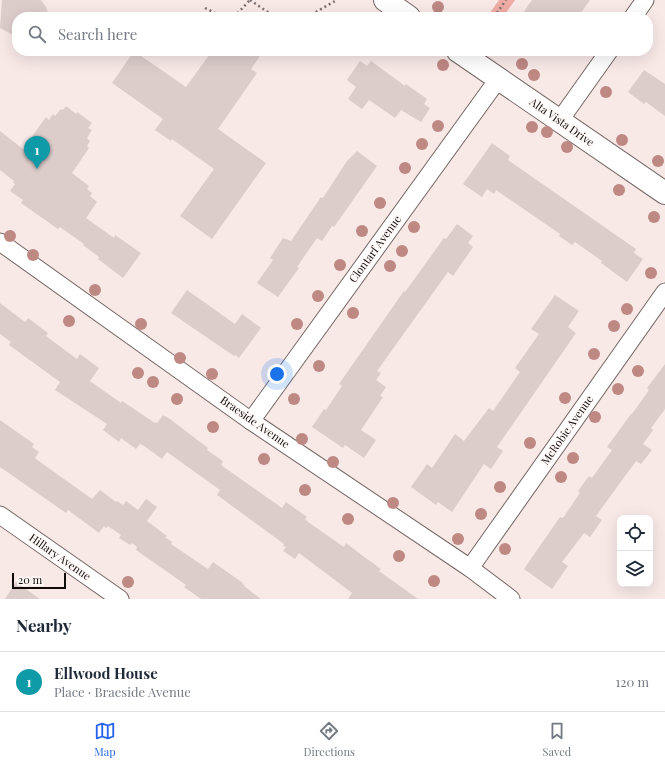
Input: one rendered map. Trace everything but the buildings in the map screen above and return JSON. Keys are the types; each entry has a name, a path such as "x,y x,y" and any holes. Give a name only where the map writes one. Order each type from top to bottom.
{"street":[{"path":"385,0 402,12"},
{"path":"637,12 645,0"},
{"name":"Alta Vista Drive","path":"466,56 665,193"},
{"path":"560,120 605,56"},
{"name":"Clontarf Avenue","path":"252,420 499,78"},
{"name":"Braeside Avenue","path":"0,242 252,420 470,568 511,599"},
{"name":"McRobie Avenue","path":"470,568 665,292"},
{"name":"Hillary Avenue","path":"2,521 120,599"}],"path":[{"path":"239,12 250,0 267,12"},
{"path":"317,12 337,0"},
{"path":"498,12 506,0"},
{"path":"205,8 213,12"}],"shaded area":[{"path":"499,0 515,0 507,12 491,12"}],"place":[{"name":"Ellwood House","path":"37,169"}]}
